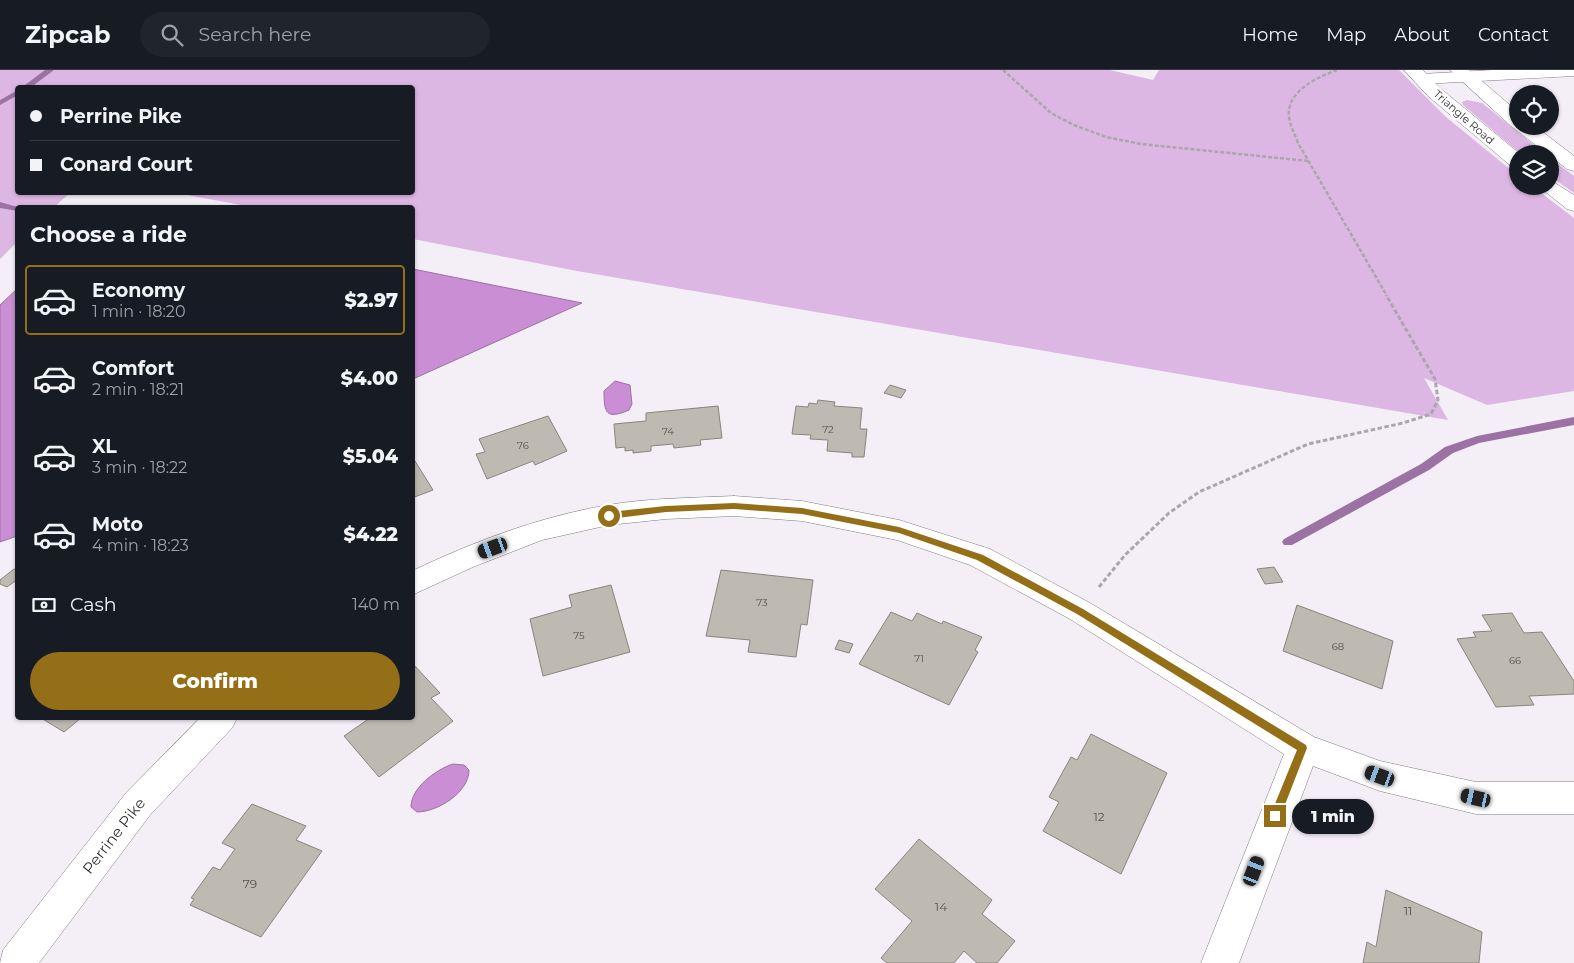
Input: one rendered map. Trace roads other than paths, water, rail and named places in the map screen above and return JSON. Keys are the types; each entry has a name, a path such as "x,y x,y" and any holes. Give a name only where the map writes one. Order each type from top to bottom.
{"street":[{"path":"1418,74 1574,71"},
{"path":"1462,73 1509,114"},
{"name":"Triangle Road","path":"1418,74 1491,141 1509,155"},
{"path":"1535,135 1574,165"},
{"path":"1559,194 1574,205"},
{"path":"415,583 463,559 538,531 609,516 666,509 734,506 802,511 899,530 980,557 1080,611 1303,748 1380,776 1476,798 1574,798"},
{"name":"Perrine Pike","path":"16,963 138,804 219,720"},
{"path":"1220,963 1303,748"}],"waterway":[{"path":"28,85 50,70"},
{"path":"0,103 15,94"},
{"path":"0,205 15,208"},
{"path":"1288,542 1425,467 1449,450 1477,440 1574,421"}]}
